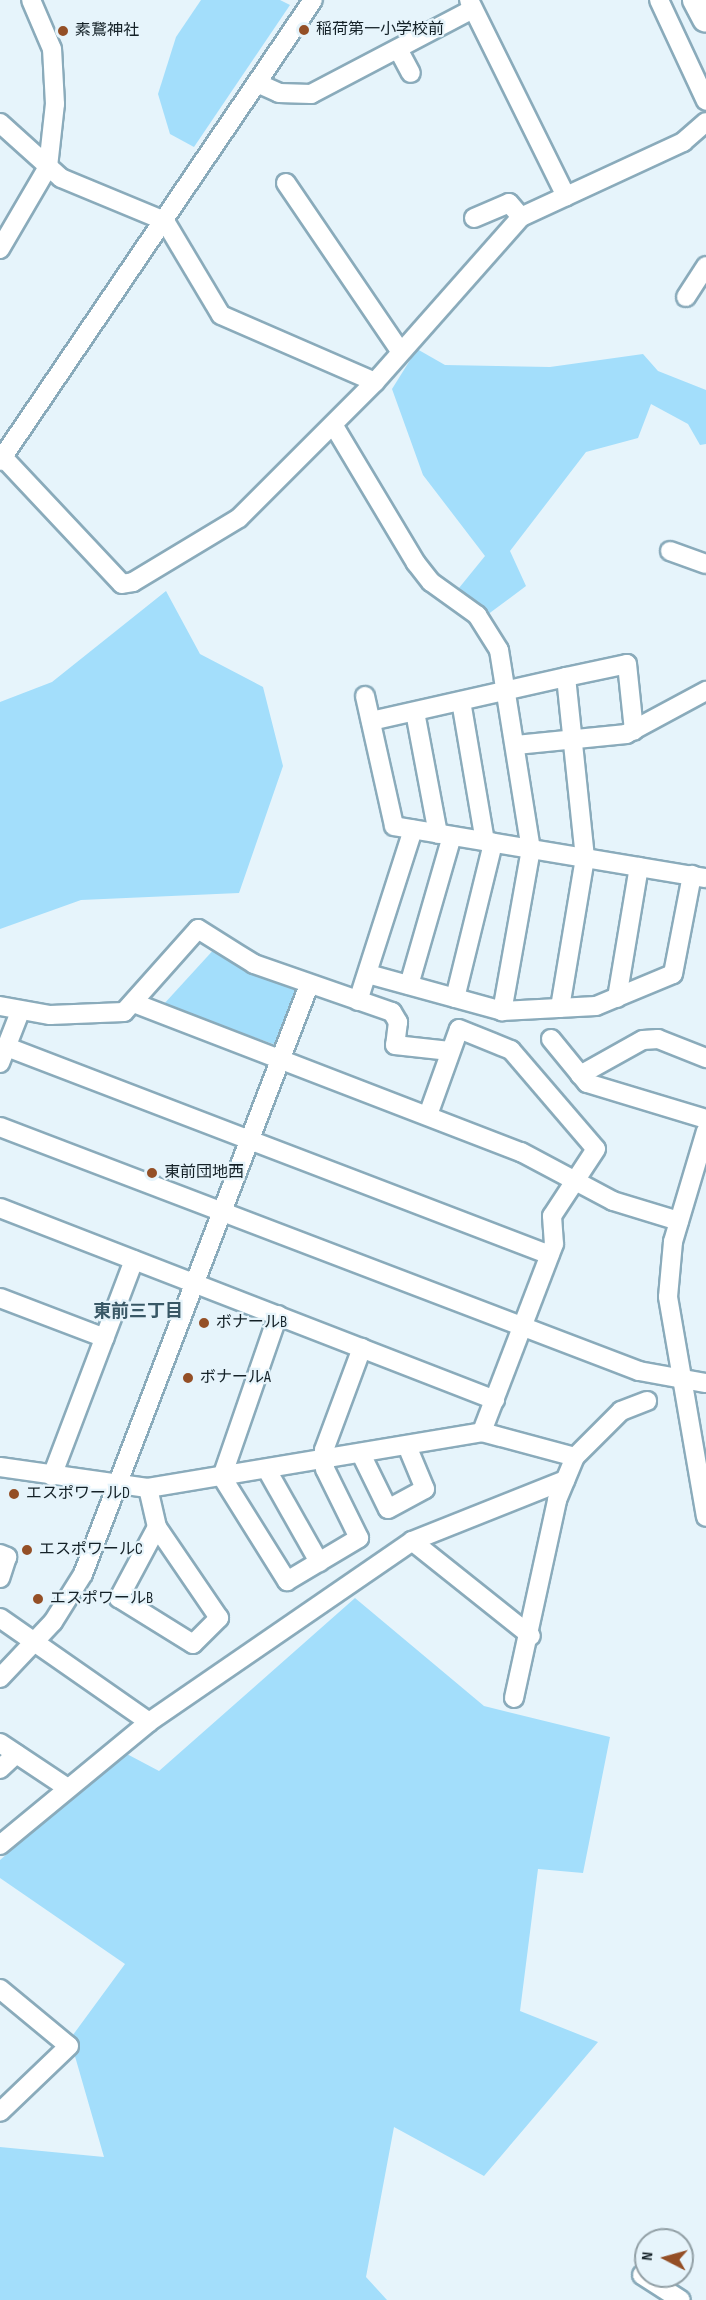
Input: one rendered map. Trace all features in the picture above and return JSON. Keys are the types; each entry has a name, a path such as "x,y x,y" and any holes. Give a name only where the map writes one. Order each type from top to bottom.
{"highway":[{"path":"696,0 706,20"}],"street":[{"path":"0,249 48,167 55,104 52,49 31,0"},
{"path":"659,0 706,101"},
{"path":"310,1 165,221 1,457 122,584 239,518 375,382 521,217 683,142 706,122"},
{"path":"256,83 279,93 311,94 398,49 470,5 566,195"},
{"path":"398,49 411,73"},
{"path":"0,123 48,167 92,194 131,203 165,221 221,315 375,382"},
{"path":"286,183 401,352"},
{"path":"474,218 509,203 521,217"},
{"path":"686,297 706,266"},
{"path":"333,426 416,563 431,582 477,615 499,650 508,691 531,849 502,1011"},
{"path":"670,551 706,564"},
{"path":"370,722 627,664 634,731"},
{"path":"560,1008 585,858 566,677"},
{"path":"516,745 634,731 684,699 706,691"},
{"path":"365,696 394,826 639,867 702,874 673,974 616,998 560,1008 502,1011 368,974"},
{"path":"455,998 489,842 461,701"},
{"path":"409,985 445,835 415,711"},
{"path":"358,1001 413,830"},
{"path":"616,998 639,867"},
{"path":"0,1006 20,1012 92,1017 124,1012 198,929 254,964 392,1012 398,1022 395,1045 450,1051"},
{"path":"0,1678 37,1642 83,1574 309,985"},
{"path":"134,1003 428,1115 575,1181 613,1201 679,1221"},
{"path":"20,1012 3,1055 250,1140 550,1255"},
{"path":"428,1115 459,1029 488,1037 529,1068 596,1149 552,1216 550,1255 482,1432"},
{"path":"551,1039 587,1083 706,1119"},
{"path":"580,1075 643,1040 658,1039 706,1058"},
{"path":"0,1127 522,1327 683,1382 706,1383"},
{"path":"706,1131 679,1221 668,1297 706,1517"},
{"path":"0,1208 495,1400"},
{"path":"52,1476 134,1260"},
{"path":"0,1298 105,1338"},
{"path":"222,1477 278,1315"},
{"path":"222,1477 287,1581 359,1538 324,1460 362,1348"},
{"path":"514,1698 531,1636 565,1480 575,1456 621,1411 647,1401"},
{"path":"0,1467 117,1486 148,1488 267,1470 482,1432 575,1456"},
{"path":"361,1454 388,1509 425,1489 407,1446"},
{"path":"267,1470 319,1562"},
{"path":"0,1845 66,1787 149,1722 412,1541 565,1480"},
{"path":"148,1488 157,1527 219,1618 193,1644 119,1598 157,1527"},
{"path":"412,1541 531,1636"},
{"path":"0,1554 8,1557 0,1578"},
{"path":"0,1618 149,1722"},
{"path":"0,1743 66,1787"},
{"path":"0,1769 16,1754"},
{"path":"0,1989 69,2046 0,2112"},
{"path":"662,2288 681,2300"}],"shaded area":[{"path":"201,0 280,0 290,5 194,147 170,134 158,94 176,37"},
{"path":"417,349 445,365 550,367 643,354 658,371 706,390 706,444 700,445 688,424 651,404 638,438 586,452 510,551 526,586 487,615 459,588 485,556 423,475 392,389"},
{"path":"166,591 200,654 263,687 283,766 239,893 81,900 0,929 0,702 52,682"},
{"path":"217,946 293,983 297,990 276,1045 163,1005"},
{"path":"355,1598 484,1706 610,1737 583,1873 538,1869 520,2011 598,2042 484,2176 394,2127 366,2277 387,2300 0,2300 0,2147 104,2157 70,2039 125,1964 0,1878 0,1860 125,1753 159,1771"}],"place":[{"name":"稲荷第一小学校前","path":"304,30"},
{"name":"素鵞神社","path":"63,31"},
{"name":"東前団地西","path":"152,1173"},
{"name":"ボナールB","path":"204,1323"},
{"name":"ボナールA","path":"188,1378"},
{"name":"エスポワールD","path":"14,1494"},
{"name":"エスポワールC","path":"27,1550"},
{"name":"エスポワールB","path":"38,1599"}],"district":[{"name":"東前三丁目","path":"138,1312"}]}
